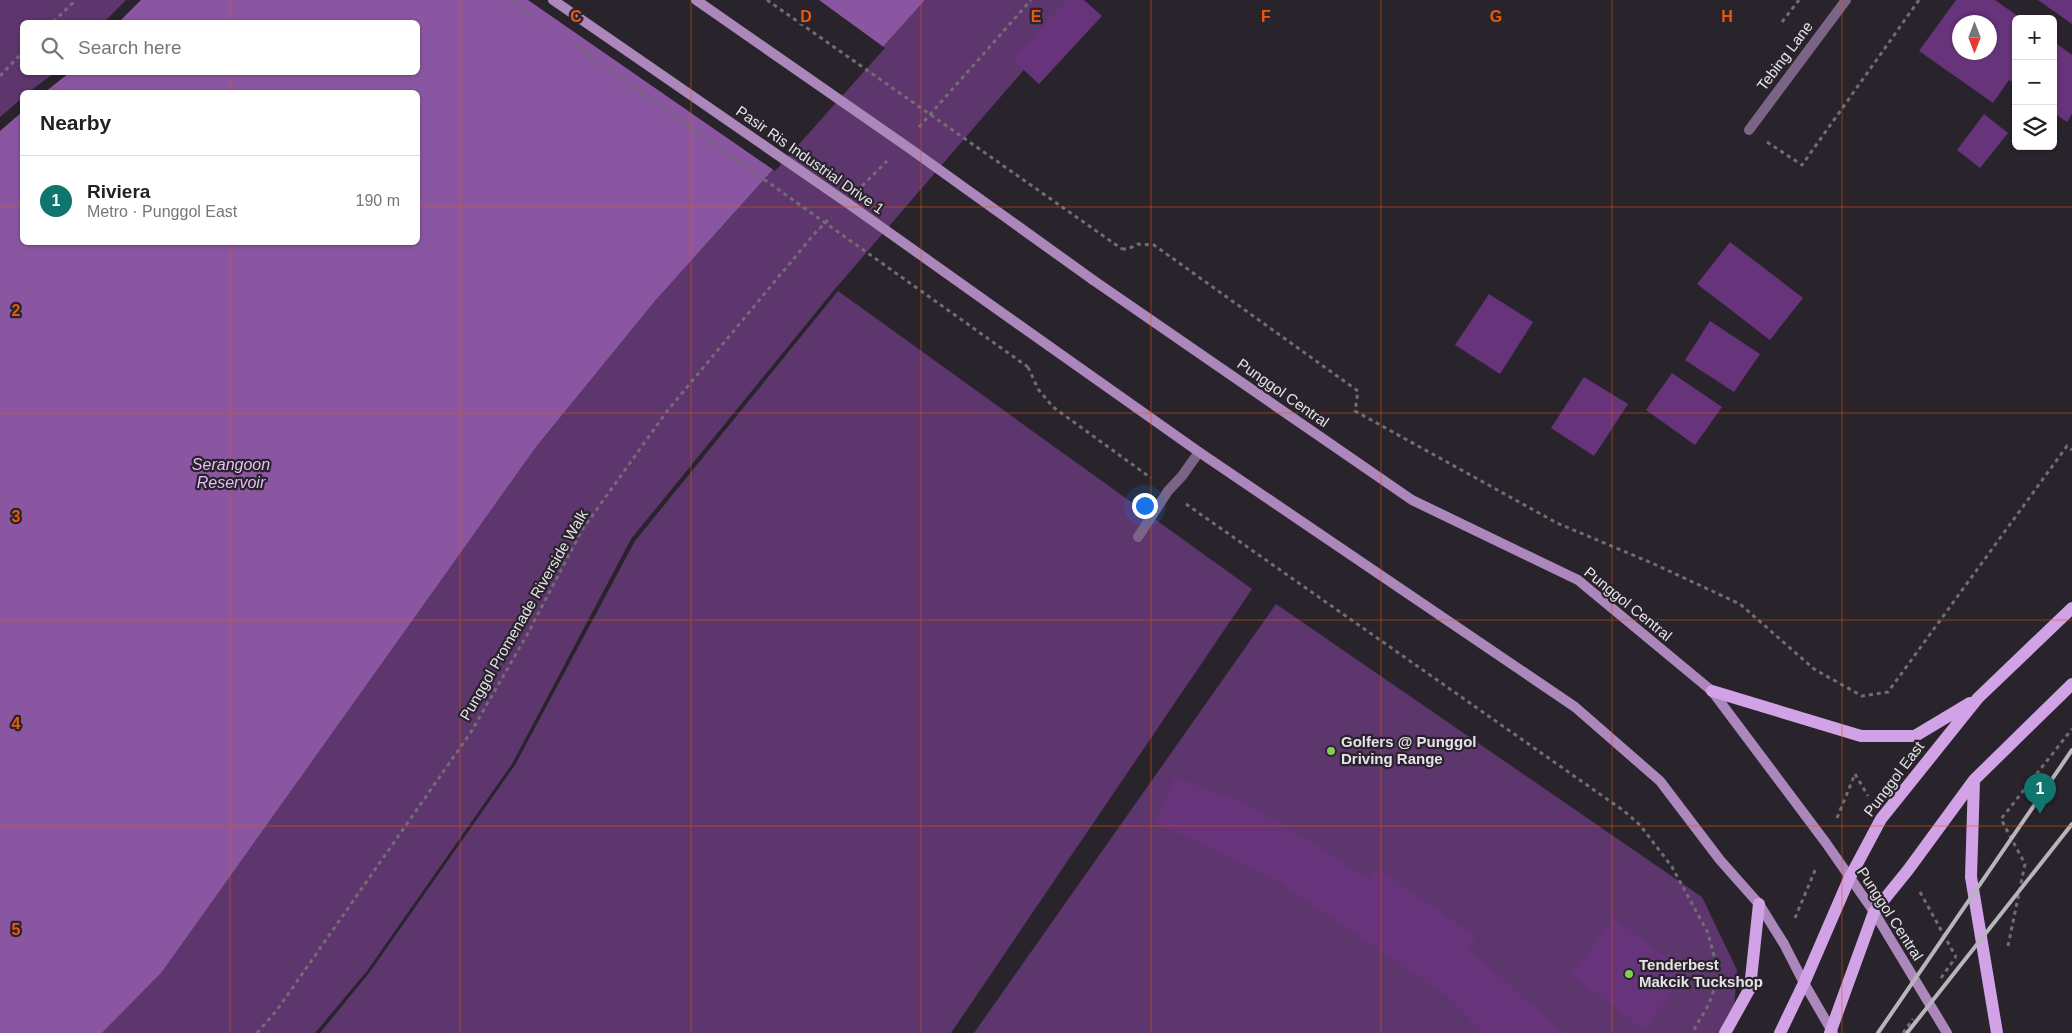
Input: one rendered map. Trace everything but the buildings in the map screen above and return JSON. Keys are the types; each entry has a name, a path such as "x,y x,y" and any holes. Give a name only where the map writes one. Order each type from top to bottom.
{"main road":[{"name":"Pasir Ris Industrial Drive 1","path":"553,0 846,202 1199,452"},
{"name":"Punggol Central","path":"696,0 917,154 1093,280 1412,500 1578,580 1712,691 1826,843 1849,879 1874,912 1947,1033"},
{"path":"1199,452 1575,707 1660,781 1720,860 1759,904 1784,944 1832,1032"},
{"name":"Punggol East","path":"1780,1033 1849,879 1881,819 1978,698 2072,608"},
{"path":"1832,1032 1874,912 1908,870 1974,780 2072,684"},
{"path":"1712,691 1860,736 1916,736 1978,698"},
{"path":"1974,780 1972,877 1998,1033"},
{"path":"1725,1033 1750,988 1759,904"}],"street":[{"name":"Tebing Lane","path":"1749,130 1846,0"},
{"path":"1138,537 1168,491 1182,476 1199,452"}],"path":[{"path":"55,20 76,0"},
{"path":"511,0 543,23"},
{"path":"767,0 1122,249 1128,249 1138,244 1154,245 1358,391 1355,410 1557,523 1654,564 1740,604 1814,669 1862,696 1888,692 2067,446 2072,450"},
{"path":"918,130 1031,0"},
{"path":"1782,22 1798,0"},
{"path":"1749,130 1802,165 1919,0"},
{"path":"567,40 1028,367 1038,389 1052,407 1640,825 1672,867 1708,933 1719,975 1709,1004 1692,1033"},
{"path":"0,76 20,55"},
{"path":"858,190 892,156"},
{"name":"Punggol Promenade Riverside Walk","path":"257,1033 277,1010 471,732 528,633 582,530 668,410 833,215"},
{"path":"2008,947 2025,864 2001,819 2072,729"},
{"path":"1784,944 1856,774"}],"shaded area":[{"path":"0,0 126,0 106,20 20,20 20,75 51,75 32,90 20,90 20,100 0,117"},
{"path":"925,0 1084,0 835,289 631,539 512,764 367,971 315,1033 102,1033 162,972 536,447 655,301"},
{"path":"838,291 1252,589 951,1033 320,1033 369,973 515,765 635,541"},
{"name":"Golfers @ Punggol Driving Range","path":"1276,604 1702,897 1737,970 1732,1033 974,1033"}],"water":[{"name":"Serangoon Reservoir","path":"141,0 925,0 655,301 536,447 162,972 102,1033 0,1033 0,131 20,114 20,245 420,245 420,90 48,90 66,75 420,75 420,20 121,20"}],"pier":[{"path":"528,0 819,0 885,48 775,171"}],"railway":[{"path":"1878,1033 2072,750"},
{"path":"1907,1033 2072,824"}],"place":[{"name":"Golfers @ Punggol Driving Range","path":"1331,751"},
{"name":"Riviera","path":"2040,814"},
{"name":"Tenderbest Makcik Tuckshop","path":"1629,974"}]}
